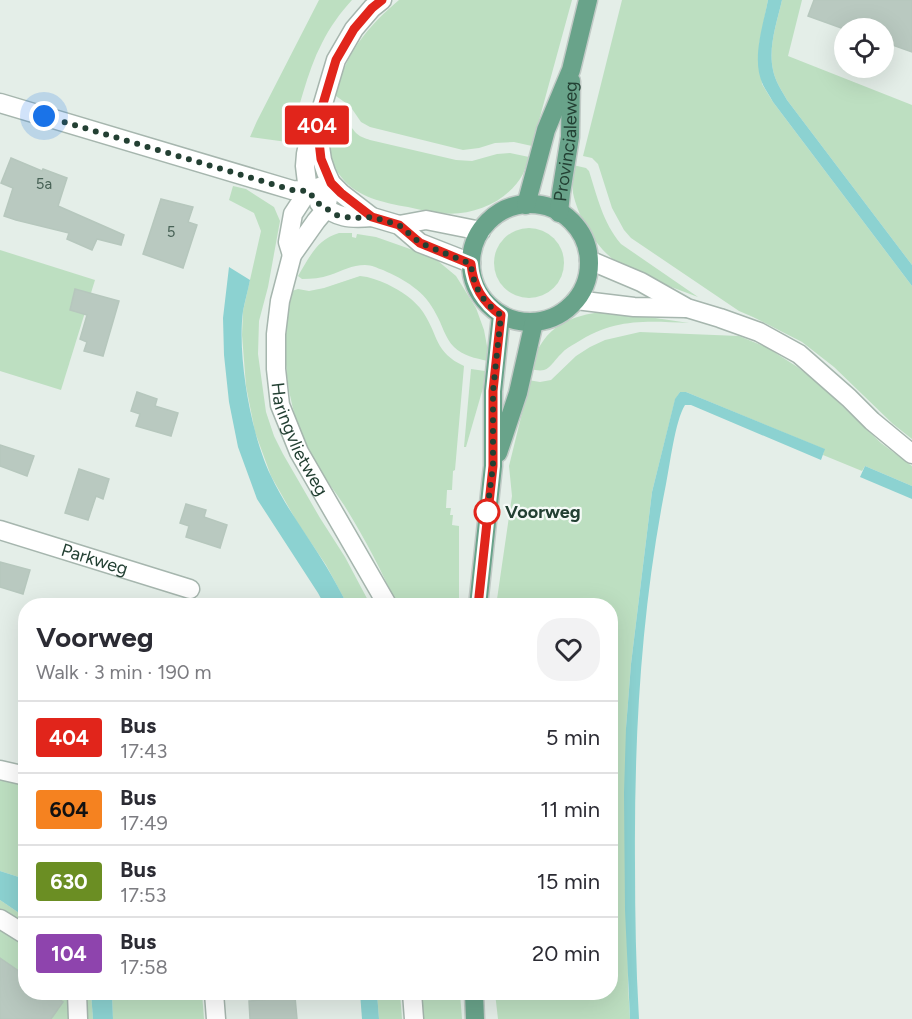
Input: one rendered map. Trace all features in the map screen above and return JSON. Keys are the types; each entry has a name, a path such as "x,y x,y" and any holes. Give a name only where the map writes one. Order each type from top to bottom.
{"main road":[{"name":"Provincialeweg","path":"526,205 546,130 571,70 588,0"},
{"name":"Provincialeweg","path":"559,213 570,136 571,70"},
{"path":"517,206 543,206 559,213 577,228 587,249 588,268 584,285 576,300 564,311 542,321 517,321 501,315 479,293 474,284 471,264 473,246 481,231 500,213 517,206"},
{"path":"479,598 493,466 493,391 501,315"},
{"path":"493,466 518,393 534,322"},
{"path":"474,1000 475,1019"}],"street":[{"path":"382,0 354,29 336,60 306,154 308,191 326,209 336,215 352,218 372,217 399,225 420,243 471,264"},
{"path":"0,103 292,190 308,191 331,183"},
{"path":"317,124 321,159 331,183 372,217"},
{"name":"Haringvlietweg","path":"331,183 326,209 292,255 280,301 276,334 276,369 280,405 299,452 383,598"},
{"name":"Haringvlietweg","path":"292,255 288,242 293,214 308,191"},
{"path":"399,225 426,220 481,231"},
{"path":"588,260 641,282 687,308 759,332 798,354 912,454"},
{"path":"576,300 634,308 687,308"},
{"name":"Parkweg","path":"0,530 190,589"},
{"path":"0,770 18,774"},
{"path":"0,919 18,930"},
{"path":"77,1000 78,1019"},
{"path":"215,1000 216,1019"},
{"path":"413,1000 414,1019"}],"green space":[{"path":"319,0 352,0 339,15 316,55 287,142 250,137 257,121"},
{"path":"399,0 572,0 532,146 514,142 495,143 463,150 370,127 361,122 350,106 336,96 344,68 358,43 377,20"},
{"path":"622,0 768,0 759,45 762,84 773,102 912,286 912,439 893,424 834,367 802,342 739,311 631,238 624,230 612,208 598,164 592,158 583,156"},
{"path":"782,0 802,0 788,56 834,74 834,78 844,78 912,105 912,265 787,100 773,70 774,35"},
{"path":"333,111 344,117 358,134 370,140 456,160 472,161 510,153 529,157 523,174 508,193 476,210 452,214 390,203 355,190 348,185 337,170 330,146"},
{"path":"573,165 589,171 605,218 621,244 698,297 629,270 601,248 586,227 576,204 573,193"},
{"path":"233,186 246,189 274,207 280,221 268,287 259,321 258,354 266,412 283,454 345,557 367,598 344,598 271,476 255,432 246,386 242,335 243,311 261,231 254,213 229,200"},
{"path":"529,228 542,231 554,238 561,250 564,263 561,276 554,288 542,295 529,298 516,295 504,288 497,276 494,263 497,250 504,238 516,231"},
{"path":"339,233 352,233 352,237 356,238 357,234 376,237 430,256 456,276 476,308 484,330 488,361 461,353 454,347 426,299 407,282 383,270 360,265 320,278 302,279 298,276 319,244"},
{"path":"0,250 95,280 61,390 0,371"},
{"path":"360,276 387,284 411,299 419,307 442,349 454,361 464,366 455,470 453,471 452,490 447,490 446,508 451,508 452,525 459,526 459,598 393,598 359,529 315,464 305,443 291,401 287,379 288,313 292,291 324,288"},
{"path":"600,312 615,312 689,323 644,322 617,325 590,335 570,346 547,369 530,369 541,345 555,328 574,318"},
{"path":"640,332 739,336 766,347 818,383 881,443 912,466 912,486 865,466 862,471 823,455 824,449 686,392 680,392 675,400 652,492 631,664 626,728 630,1019 498,1019 496,1000 618,1000 618,598 497,598 512,496 509,466 528,380 540,382 551,380 576,356 605,340"},
{"path":"471,369 485,371 483,388 466,447 464,447"},
{"path":"0,779 18,784 18,877 0,871"},
{"path":"0,900 18,912 18,1000 92,1000 93,1019 0,1019"},
{"path":"112,1000 203,1000 204,1019 113,1019"},
{"path":"378,1000 401,1000 402,1019 379,1019"},
{"path":"423,1000 461,1000 462,1019 424,1019"}],"water":[{"path":"768,0 782,0 772,52 773,70 779,86 787,100 912,265 912,286 773,102 763,85 758,54"},
{"path":"229,267 250,280 243,311 242,350 247,395 257,439 271,476 283,499 344,598 321,598 257,499 238,447 229,402 223,318"},
{"path":"680,392 686,392 825,449 821,460 691,405 685,405 681,412 657,531 645,626 638,722 635,817 635,922 639,1019 630,1019 625,910 624,793 631,664 652,492 675,399"},
{"path":"865,466 912,486 912,499 860,477"},
{"path":"0,871 18,877 18,912 0,900"},
{"path":"92,1000 112,1000 113,1019 93,1019"},
{"path":"361,1000 378,1000 379,1019 362,1019"}],"building":[{"path":"814,0 912,0 912,52 894,46 894,18 834,18 834,25 808,16"},
{"path":"11,158 42,171 43,169 67,178 58,206 124,235 121,245 97,239 92,250 67,239 69,233 4,216 13,188 1,183"},
{"path":"161,199 193,207 188,222 197,225 183,268 143,254"},
{"path":"75,289 119,301 103,356 84,351 87,342 80,339 87,315 70,310"},
{"path":"137,392 157,399 155,406 178,413 171,436 136,426 140,414 131,411"},
{"path":"0,445 34,456 27,476 0,466"},
{"path":"79,469 109,479 103,499 96,496 88,520 65,513"},
{"path":"186,504 206,510 204,517 227,525 220,548 186,537 189,526 180,523"},
{"path":"0,562 30,570 23,594 0,587"},
{"path":"0,958 18,970 18,1000 60,1000 63,1002 51,1019 0,1019"},
{"path":"295,1000 297,1019 250,1019 249,1001"}],"bus line":[{"name":"404","path":"382,0 354,29 336,60 317,124 321,159 331,183 372,217 399,225 420,243 471,264 474,284 479,293 485,302 501,315 493,391 493,466 479,598"}],"place":[{"name":"Voorweg","path":"487,512"}],"route":[{"path":"44,116 292,190 308,191 318,203 336,215 352,218 372,217 399,225 420,243 471,264 474,284 479,293 485,302 501,315 493,391 493,466 487,512"}]}
